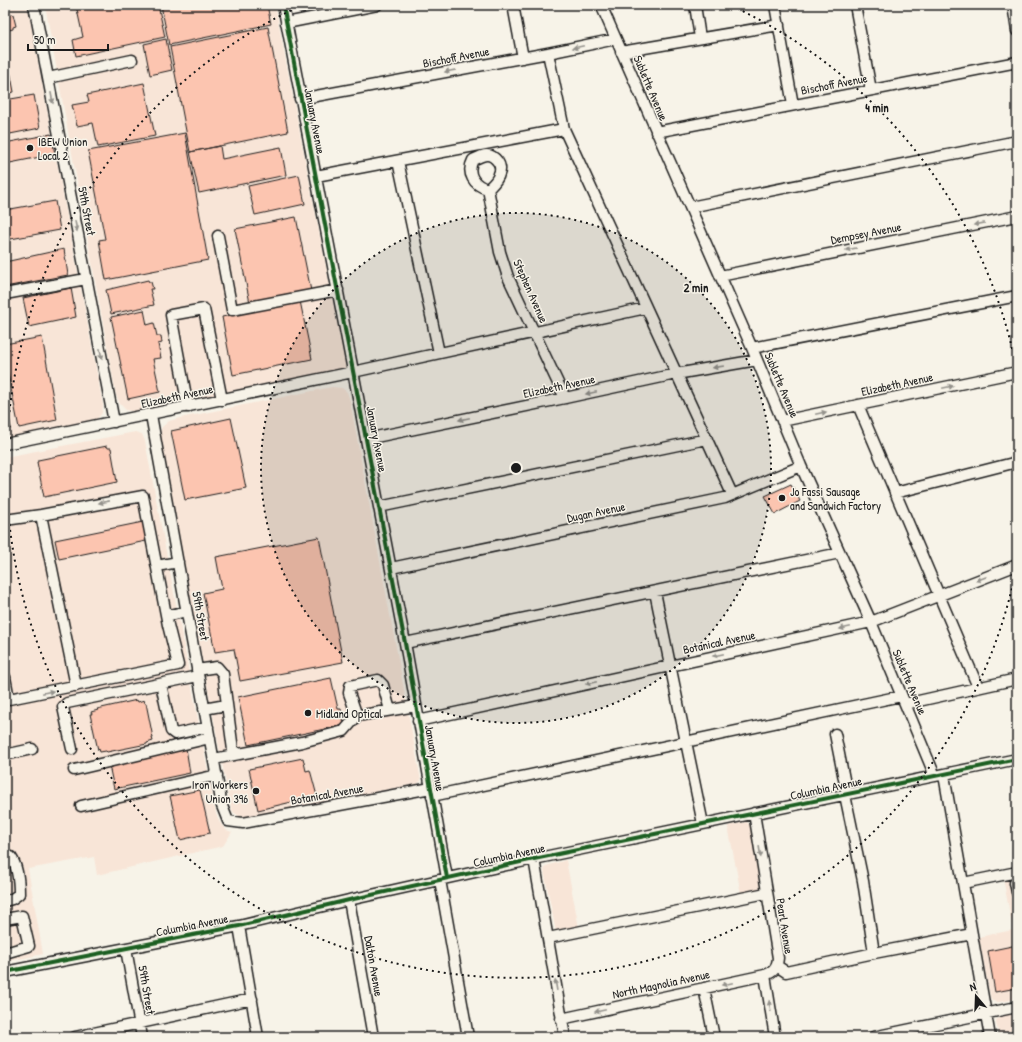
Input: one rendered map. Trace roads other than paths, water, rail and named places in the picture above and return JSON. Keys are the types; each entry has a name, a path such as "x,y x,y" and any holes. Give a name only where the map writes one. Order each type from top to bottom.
{"street":[{"name":"59th Street","path":"34,5 114,422"},
{"name":"January Avenue","path":"283,5 406,643 418,721 432,792 468,1037"},
{"path":"286,23 377,5"},
{"path":"513,5 523,58"},
{"name":"Sublette Avenue","path":"601,5 752,348 801,466 871,622 903,700 939,776 963,883 990,1037"},
{"path":"695,5 700,38"},
{"path":"775,5 793,105"},
{"path":"855,5 871,90"},
{"path":"1012,5 1017,31"},
{"path":"621,52 779,25"},
{"name":"Bischoff Avenue","path":"300,99 548,54 616,38"},
{"path":"548,54 564,129 732,494"},
{"path":"48,78 132,60"},
{"name":"Bischoff Avenue","path":"656,132 1017,62"},
{"path":"316,176 564,129"},
{"path":"690,207 1017,141"},
{"path":"398,161 439,353"},
{"name":"Stephen Avenue","path":"488,189 500,252 508,277 565,398"},
{"name":"Dempsey Avenue","path":"720,276 1017,216"},
{"path":"218,236 232,310 338,290"},
{"path":"5,294 86,279"},
{"path":"752,348 1017,296"},
{"name":"Elizabeth Avenue","path":"5,444 354,372 646,308"},
{"path":"188,407 171,315 204,309 222,400"},
{"name":"Elizabeth Avenue","path":"366,439 676,374 757,360"},
{"name":"Elizabeth Avenue","path":"782,421 1017,372"},
{"path":"858,405 978,687"},
{"name":"59th Street","path":"151,415 222,806 228,820"},
{"path":"379,507 706,439"},
{"path":"895,493 1017,462"},
{"name":"Dugan Avenue","path":"391,568 725,498 801,466"},
{"path":"5,520 41,515 143,496 178,665 9,699 5,677"},
{"path":"41,515 76,686"},
{"path":"406,643 840,553"},
{"path":"157,566 178,562"},
{"name":"Botanical Avenue","path":"418,721 871,622 1017,565"},
{"path":"655,592 704,824"},
{"path":"167,616 186,611"},
{"path":"72,749 63,707 67,704 161,684 217,667 223,674 233,750 239,754"},
{"name":"Botanical Avenue","path":"228,820 243,823 432,792 686,741 1017,679"},
{"path":"357,716 350,693 350,686 378,680 383,685 390,710"},
{"path":"161,684 171,731 175,734 208,727"},
{"path":"204,709 226,705"},
{"path":"214,759 302,742 344,731 357,716 416,706"},
{"path":"835,734 863,881 874,953"},
{"path":"74,770 210,738"},
{"path":"5,755 32,749"},
{"name":"Columbia Avenue","path":"5,972 239,926 534,859 1017,759"},
{"path":"81,806 217,775"},
{"name":"Pearl Avenue","path":"754,813 766,893 778,958 777,966 772,973 765,975"},
{"path":"5,857 11,857 15,863 19,894 12,899 5,901"},
{"path":"534,859 565,1037"},
{"path":"963,883 1017,872"},
{"path":"548,938 766,893"},
{"name":"Dalton Avenue","path":"349,900 373,1037"},
{"path":"5,919 22,916 29,946 5,952"},
{"path":"239,926 258,1037"},
{"path":"777,966 786,972 972,934"},
{"name":"59th Street","path":"126,949 142,1037"},
{"path":"765,975 776,1037"},
{"name":"North Magnolia Avenue","path":"561,1019 765,975"},
{"path":"704,988 714,1037"},
{"path":"75,1037 139,1022 252,999"},
{"path":"873,1037 908,1033 985,1013 1017,1007"}],"place":[{"name":"IBEW Union Local 2","path":"30,148"},
{"name":"Jo Fassi Sausage and Sandwich Factory","path":"782,498"},
{"name":"Midland Optical","path":"308,713"},
{"name":"Iron Workers Union 396","path":"256,791"}]}
